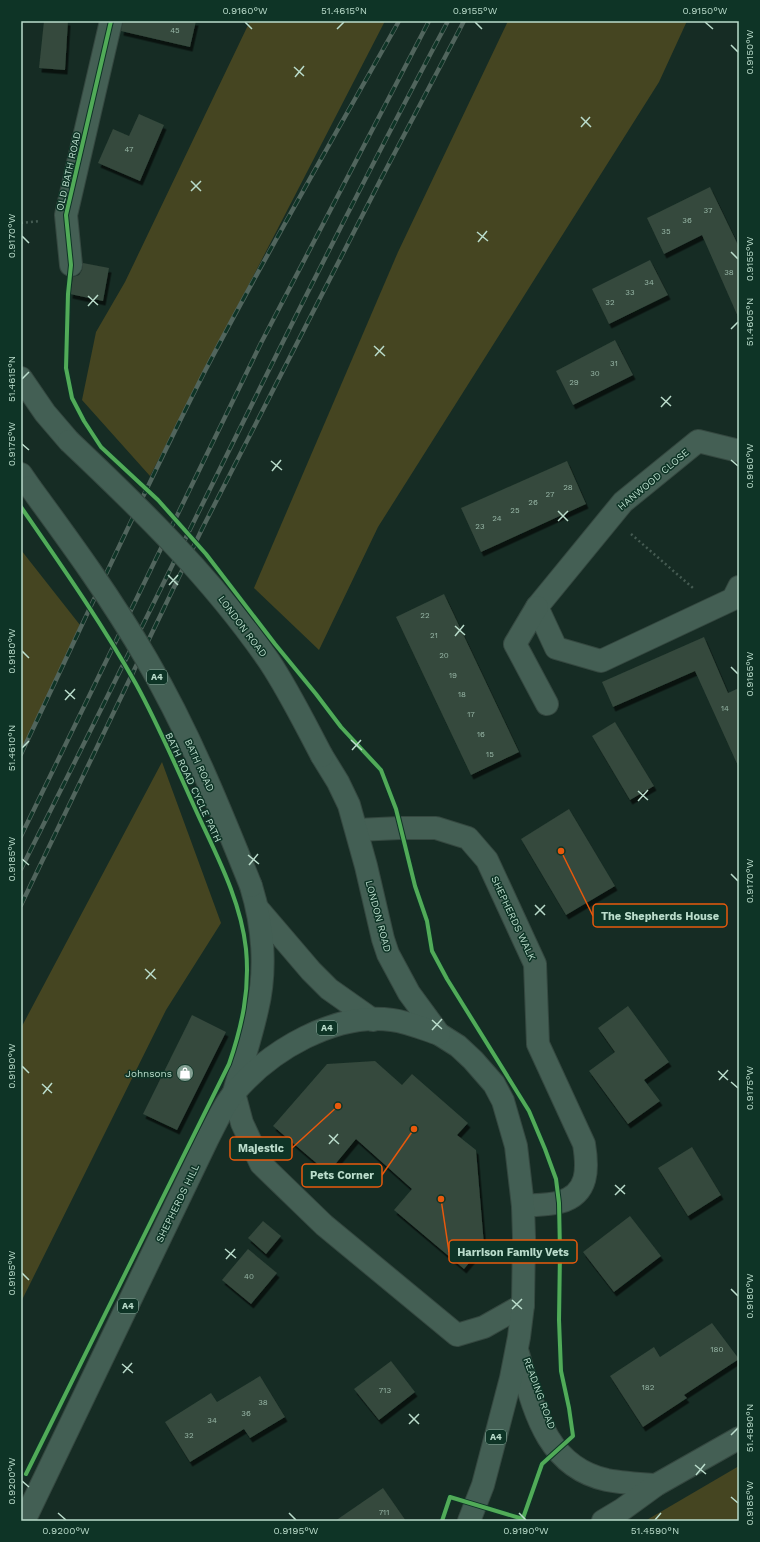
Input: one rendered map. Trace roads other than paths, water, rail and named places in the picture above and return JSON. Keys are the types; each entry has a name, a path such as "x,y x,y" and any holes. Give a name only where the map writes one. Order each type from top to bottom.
{"main road":[{"name":"LONDON ROAD","path":"21,378 45,414 69,441 158,526 203,576 269,661 288,691 349,805 357,830 383,940 388,954 409,992 439,1034 458,1046 473,1060 494,1084 503,1101 516,1146 523,1206 523,1305 517,1350 511,1378 483,1485 469,1521"},
{"name":"BATH ROAD","path":"25,480 114,605 148,660 176,714 210,788 251,886 258,909 262,952 261,987 257,1009 234,1093"},
{"name":"SHEPHERDS HILL","path":"24,1521 208,1138 234,1093 267,1061 306,1037 342,1024 373,1020 392,1020 439,1034"}],"street":[{"name":"OLD BATH ROAD","path":"71,265 66,215 111,21"},
{"name":"HANWOOD CLOSE","path":"546,704 516,644 537,607 623,502 698,441 739,452"},
{"path":"537,607 556,648 602,661 732,600"},
{"name":"SHEPHERDS WALK","path":"357,830 436,828 468,838 486,860 535,964 538,1044 584,1144 587,1162 586,1174 582,1185 576,1193 568,1199 559,1203 523,1206"},
{"path":"258,909 311,972 329,989 373,1020"},
{"path":"234,1093 242,1123 261,1164 324,1225 457,1335 484,1327 523,1305"},
{"name":"READING ROAD","path":"517,1350 538,1418 545,1434 558,1451 580,1469 593,1475 607,1479 656,1485"},
{"path":"603,1521 623,1509 656,1485 739,1438"}],"railway":[{"path":"21,754 135,513 206,369 277,238 399,21"},
{"path":"21,836 261,343 429,21"},
{"path":"21,869 285,338 448,21"},
{"path":"21,905 202,529 382,177 464,21"}],"place":[{"name":"The Shepherds House","path":"561,851"},
{"name":"Johnsons","path":"185,1073"},
{"name":"Majestic","path":"338,1106"},
{"name":"Pets Corner","path":"414,1129"},
{"name":"Harrison Family Vets","path":"441,1199"}]}
